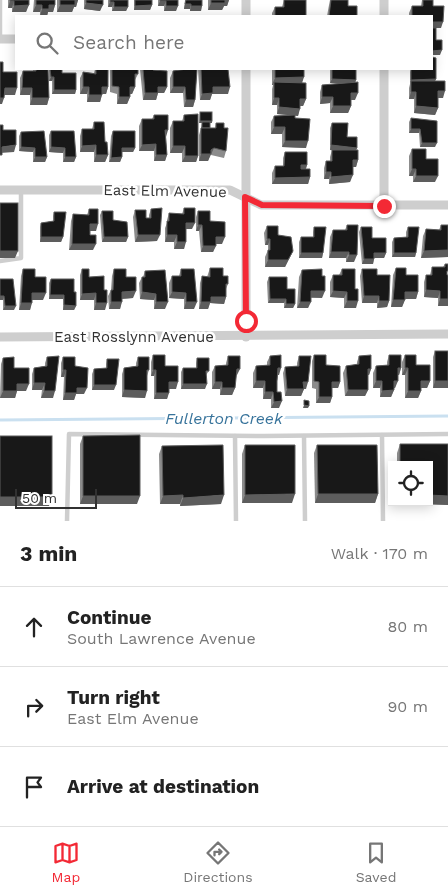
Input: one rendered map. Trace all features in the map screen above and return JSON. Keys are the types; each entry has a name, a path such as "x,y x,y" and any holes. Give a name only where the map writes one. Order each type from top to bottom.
{"street":[{"path":"246,0 246,15"},
{"path":"384,0 384,15"},
{"path":"0,38 15,38"},
{"path":"246,70 246,337"},
{"path":"384,70 384,206"},
{"name":"East Elm Avenue","path":"0,190 230,190 262,205 448,205"},
{"name":"East Rosslynn Avenue","path":"0,337 246,337 448,334"}],"lane":[{"path":"0,0 0,38"},
{"path":"0,261 21,258 21,190"},
{"path":"67,521 69,434 304,436 448,434"},
{"path":"382,435 383,521"},
{"path":"235,436 236,521"},
{"path":"304,436 305,521"}],"building":[{"path":"10,0 29,0 29,5 14,6 14,1"},
{"path":"36,0 55,0 55,5 49,5 49,9 42,9 42,5 36,5"},
{"path":"60,0 75,0 75,5 60,5"},
{"path":"86,0 103,0 103,5 86,3"},
{"path":"110,0 128,0 128,7 114,7 114,2 110,2"},
{"path":"135,0 152,0 152,5 135,6"},
{"path":"160,0 178,0 178,6 166,6 166,1"},
{"path":"186,0 202,0 202,6 185,4"},
{"path":"211,0 225,0 225,3 211,3"},
{"path":"284,0 306,0 306,15 275,15 275,7 284,7"},
{"path":"331,0 348,0 348,6 357,6 357,15 329,15"},
{"path":"423,0 433,0 433,6 444,6 443,22 433,22 433,15 412,15 412,6 423,6"},
{"path":"433,28 436,28 436,40 442,40 442,50 433,51"},
{"path":"433,57 436,58 436,79 411,80 411,70 433,70"},
{"path":"0,62 3,62 3,72 17,72 17,88 5,88 4,98 0,98"},
{"path":"48,70 49,98 32,98 32,88 22,88 23,71"},
{"path":"50,70 62,70 62,73 76,73 76,90 54,90 54,77 51,77"},
{"path":"96,70 108,70 108,87 102,87 102,95 89,95 89,87 83,87 83,72 96,74"},
{"path":"112,70 138,70 138,74 135,74 135,87 130,87 130,97 119,97 119,87 112,86"},
{"path":"143,70 167,71 167,87 158,87 158,93 145,93"},
{"path":"197,70 195,100 186,100 185,87 173,87 173,71"},
{"path":"201,70 228,70 230,87 213,87 213,93 202,94"},
{"path":"275,70 304,70 304,77 275,78"},
{"path":"332,70 356,70 356,80 332,79"},
{"path":"411,81 445,81 445,91 438,91 438,108 416,106 416,92 411,92"},
{"path":"274,82 306,83 306,99 300,99 300,109 279,107 279,98 274,98"},
{"path":"358,82 358,93 351,93 351,106 333,106 333,97 322,97 322,85"},
{"path":"200,112 212,112 212,121 200,121"},
{"path":"198,114 198,156 185,156 185,146 173,146 173,121 184,121 184,115"},
{"path":"154,115 168,115 168,130 165,130 167,155 156,155 156,144 142,145 142,119 154,119"},
{"path":"295,115 295,118 310,119 308,141 285,141 285,127 274,127 274,116"},
{"path":"411,118 437,121 437,143 422,143 420,129 411,129"},
{"path":"94,122 104,122 108,155 96,155 96,145 82,146 82,129 94,129"},
{"path":"202,122 210,122 210,128 202,128"},
{"path":"216,123 224,123 224,128 228,128 226,151 214,148 211,150 211,154 201,154 201,128 216,128"},
{"path":"332,123 348,123 347,137 357,137 357,148 331,145"},
{"path":"0,125 3,125 3,130 16,130 16,145 2,147 2,155 0,155"},
{"path":"44,131 47,157 35,157 35,148 21,147 21,132"},
{"path":"51,131 74,131 76,157 65,157 65,148 51,147"},
{"path":"113,131 135,131 135,148 122,148 122,157 111,158"},
{"path":"412,149 426,149 426,159 438,159 438,176 416,176 416,169 412,169"},
{"path":"332,150 358,150 358,160 353,160 353,175 331,177 331,172 326,172 326,161 332,161"},
{"path":"285,152 307,152 307,165 301,165 301,169 310,169 310,177 275,178 275,166 284,166"},
{"path":"0,203 18,203 18,251 0,251"},
{"path":"162,208 160,235 138,235 135,210 146,210 146,218 151,218 151,209"},
{"path":"184,208 195,208 195,223 186,223 186,242 177,242 177,235 167,235 167,221 169,221 169,213 184,214"},
{"path":"89,209 98,209 98,224 90,224 90,235 96,235 96,244 72,244 73,214 89,215"},
{"path":"102,211 113,211 113,220 127,222 128,237 104,237"},
{"path":"198,211 210,211 210,221 225,222 225,237 216,237 216,246 203,246 202,225 198,225"},
{"path":"54,212 66,212 63,237 41,237 41,223 54,221"},
{"path":"347,225 358,225 357,255 349,255 349,252 331,252 333,230 347,230"},
{"path":"441,225 448,225 448,250 424,251 426,229 441,230"},
{"path":"267,226 278,226 278,235 291,237 293,251 288,260 268,260 270,239 267,239"},
{"path":"314,227 326,227 323,253 301,253 301,237 314,237"},
{"path":"361,227 372,227 372,238 386,238 386,253 374,253 374,259 364,259"},
{"path":"408,227 419,227 416,253 394,253 394,238 408,237"},
{"path":"445,264 448,264 448,299 440,299 440,291 426,290 426,275 432,275 432,267 445,267"},
{"path":"210,268 223,268 223,276 228,276 226,297 211,297 211,302 201,302 202,276 210,277"},
{"path":"396,268 406,268 406,275 418,275 418,292 405,292 405,300 393,300"},
{"path":"23,269 35,269 35,277 46,277 46,293 32,293 32,303 21,303"},
{"path":"82,269 89,269 89,277 104,276 104,290 107,290 107,303 96,303 96,293 82,294"},
{"path":"114,269 126,269 126,277 136,277 136,291 122,292 122,302 111,302"},
{"path":"181,269 194,269 197,302 186,302 186,293 172,292 172,276 181,276"},
{"path":"322,269 322,276 325,276 325,291 311,291 311,302 300,302 302,270"},
{"path":"342,269 355,269 355,289 358,289 358,301 347,301 347,292 333,291 333,275 342,275"},
{"path":"362,269 377,269 377,275 390,275 389,301 379,301 379,296 364,296"},
{"path":"165,270 168,302 156,302 156,294 142,292 142,277 145,277 145,271"},
{"path":"269,277 287,277 287,289 295,289 295,304 286,304 286,299 270,299"},
{"path":"0,279 13,279 16,306 5,306 4,296 0,296"},
{"path":"51,279 74,279 76,306 64,305 64,295 50,295"},
{"path":"435,351 448,351 448,381 435,381"},
{"path":"153,355 165,355 165,366 178,366 178,382 169,382 169,393 156,393 156,370 153,370"},
{"path":"281,355 281,368 278,368 277,392 281,392 282,401 274,402 273,392 265,392 265,381 256,381 256,366 270,365 270,356"},
{"path":"314,355 326,355 326,365 340,366 340,382 332,382 332,397 319,397 319,382 314,381"},
{"path":"371,355 371,369 368,369 368,390 348,390 346,366 359,364 359,356"},
{"path":"389,355 401,355 401,368 398,368 398,381 394,381 394,390 382,391 382,381 376,381 376,366 389,365"},
{"path":"405,355 416,355 416,365 430,365 430,381 421,381 421,391 408,391 408,368 405,368"},
{"path":"59,356 55,391 44,391 45,383 34,383 34,368 47,366 47,357"},
{"path":"228,356 240,356 240,369 237,369 235,388 222,388 222,382 215,382 215,366 228,365"},
{"path":"299,356 311,356 308,382 303,382 304,389 287,389 285,367 299,366"},
{"path":"14,357 14,368 29,368 29,384 17,384 17,391 3,391 3,358"},
{"path":"63,357 75,357 75,366 88,368 87,388 77,388 77,393 65,393 66,370 63,370"},
{"path":"138,357 149,357 147,391 124,390 124,368 138,366"},
{"path":"197,358 209,358 209,371 206,371 207,384 183,384 183,368 197,368"},
{"path":"107,359 119,359 116,385 94,385 94,369 107,368"},
{"path":"304,400 309,401 309,406 304,405"},
{"path":"140,435 140,496 83,496 83,436"},
{"path":"0,436 52,436 52,497 0,497"},
{"path":"400,444 448,444 448,496 433,495 433,461 400,461"},
{"path":"223,445 224,495 183,498 183,495 163,496 162,446"},
{"path":"245,445 295,445 295,494 245,495"},
{"path":"317,445 377,445 378,494 318,494"}],"waterway":[{"name":"Fullerton Creek","path":"0,420 448,416"}],"route":[{"path":"246,321 245,197 262,205 384,206"}]}
